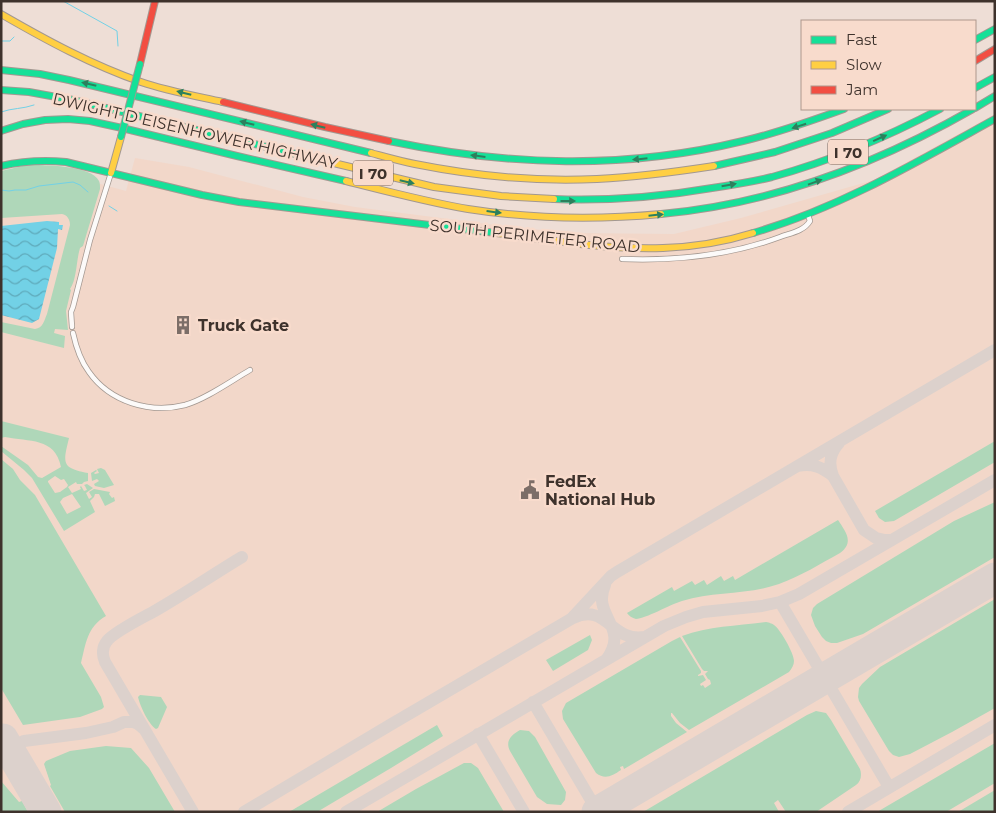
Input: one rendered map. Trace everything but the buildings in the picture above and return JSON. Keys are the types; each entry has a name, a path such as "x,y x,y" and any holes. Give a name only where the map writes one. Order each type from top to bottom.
{"main road":[{"path":"111,173 155,1"},
{"path":"1,8 84,59"},
{"path":"1,14 84,59 112,72 144,83 358,135 443,152 566,162 625,160 687,153 719,147 817,120 842,110"},
{"path":"976,39 995,28"},
{"path":"976,60 995,49"},
{"name":"DWIGHT D EISENHOWER HIGHWAY","path":"1,70 40,74 77,81 415,164 471,174 522,179 606,179 670,174 703,169 736,162 803,143 855,124 886,110"},
{"path":"976,87 995,76"},
{"name":"DWIGHT D EISENHOWER HIGHWAY","path":"1,90 29,92 73,100 390,178 434,187 488,196 559,201 649,197 770,178 857,148 938,110"},
{"path":"976,107 995,96"},
{"path":"1,131 41,120 65,118 90,121 442,204 526,216 600,218 649,216 683,212 739,202 784,191 883,156 970,110"},
{"name":"SOUTH PERIMETER ROAD","path":"1,166 27,161 51,160 227,200 625,248 668,248 709,244 760,232 808,215 894,175 995,119"}],"street":[{"path":"111,173 72,307 72,330 80,356 89,373 104,388 123,400 139,406 159,408 185,405 206,396 250,370"},
{"path":"622,259 660,260 728,252 765,242 808,226 810,222 808,215"}],"shaded area":[{"path":"995,114 995,812 1,812 1,178 60,173 126,191 135,158 189,167 303,197 355,207 571,233 674,234 741,218 874,180"}],"green space":[{"path":"27,165 77,169 95,176 100,183 100,189 83,246 80,248 74,280 70,289 66,311 68,330 55,329 54,333 65,336 64,348 1,332 1,322 35,329 43,324 70,225 68,218 62,214 1,218 1,171"},
{"path":"1,421 69,438 66,463 73,469 88,473 88,481 82,484 77,484 76,482 68,487 72,493 81,489 81,486 84,491 87,490 84,485 87,484 93,488 86,493 89,499 92,497 89,492 94,489 110,492 109,494 112,498 114,497 115,501 105,506 99,494 95,494 90,501 95,512 64,531 32,478 1,451 1,446 28,465 38,477 42,478 61,467 58,457 53,450 40,443 5,437 1,438","holes":["55,476 61,480 64,479 68,485 60,492 55,493 48,482","72,494 81,507 67,514 60,502 63,498"]},
{"path":"995,441 995,462 894,521 885,522 879,518 875,511"},
{"path":"1,459 13,469 20,480 35,495 106,616 91,630 81,663 101,697 104,707 80,717 23,725 1,688"},
{"path":"97,469 105,470 114,485 104,488 95,486 94,484 99,481 97,479 92,481 91,473 96,470 95,474 99,473"},
{"path":"995,502 995,557 863,634 837,643 826,641 822,637 811,615 813,608 817,604 954,521"},
{"path":"838,520 847,536 848,541 845,549 803,574 779,584 755,590 694,598 636,619 627,613 672,587 674,591 692,581 695,585 704,580 707,585 721,576 724,581 733,576 735,580"},
{"path":"995,599 995,708 910,754 899,757 893,755 859,701 859,688 880,667"},
{"path":"766,622 777,627 789,647 794,661 789,672 689,730 671,713 676,723 687,732 624,769 623,766 620,767 621,770 612,775 605,777 596,773 563,719 562,711 566,703 680,637 701,671 698,676 703,675 706,680 700,684 705,688 711,684 705,674 708,671 702,669 682,636 713,628"},
{"path":"590,635 592,640 588,650 553,671 546,660"},
{"path":"140,695 161,697 167,707 158,728 153,727 145,715 138,697"},
{"path":"816,711 826,713 831,720 860,769 861,776 856,785 816,812 786,812 778,800 774,803 779,812 643,812 807,715"},
{"path":"437,725 443,736 317,812 289,812"},
{"path":"520,730 529,731 535,737 566,792 565,800 561,805 547,804 537,797 510,751 509,741"},
{"path":"995,743 995,783 946,812 877,812"},
{"path":"106,746 131,748 149,768 175,812 65,812 50,786 44,764 46,761 70,751"},
{"path":"464,763 471,763 478,768 504,812 377,812 416,789"},
{"path":"1,781 19,802 22,801 28,812 1,812"},
{"path":"995,790 995,812 958,812"}],"water":[{"path":"47,221 59,222 59,225 63,225 62,230 58,229 57,248 39,319 32,323 1,315 1,226"}],"waterway":[{"path":"63,1 117,31 118,46"},
{"path":"1,41 10,41 14,37"},
{"path":"1,112 34,105"},
{"path":"1,190 26,190 39,186 73,182 88,192"},
{"path":"109,206 117,211"}],"taxiway":[{"path":"244,812 571,619 617,572 995,350"},
{"path":"839,443 831,458 833,476 864,530 876,538 892,540"},
{"path":"798,466 808,465 817,467 833,476"},
{"path":"346,812 664,626 703,612 762,606 780,602 799,594 995,480"},
{"path":"193,812 105,662 103,648 105,643 122,629 242,557"},
{"path":"605,585 602,596 603,605 613,630 614,638 613,648 606,660"},
{"path":"780,602 889,787"},
{"path":"573,618 584,614 594,615 624,634 634,637 645,637"},
{"path":"533,702 598,812"},
{"path":"1,752 24,741 86,733 113,727 124,722 133,722 145,730"},
{"path":"848,812 995,725"},
{"path":"478,734 524,812"}],"runway":[{"path":"597,812 995,578"},
{"path":"3,739 46,812"}],"traffic: fast":[{"path":"976,39 995,29"},
{"path":"121,137 140,64"},
{"path":"1,70 40,74 69,80 371,153"},
{"path":"976,87 995,77"},
{"path":"1,90 29,92 73,100 321,160"},
{"path":"976,107 995,96"},
{"path":"389,141 478,156 522,160 566,161 654,157 743,141 781,131 841,110"},
{"path":"714,166 775,152 832,133 886,110"},
{"path":"554,199 614,199 653,196 764,179 794,171 858,148 938,110"},
{"path":"661,214 743,201 823,178 899,147 971,110"},
{"path":"1,131 45,120 68,119 90,121 346,181"},
{"path":"753,233 816,211 877,183 995,119"},
{"path":"1,166 34,161 66,162 202,195 239,202 496,233"}],"traffic: slow":[{"path":"1,14 105,68 161,88 223,102"},
{"path":"111,173 121,137"},
{"path":"371,153 409,163 460,172 552,180 626,177 714,166"},
{"path":"321,160 434,187 501,196 554,199"},
{"path":"346,181 437,203 516,215 564,218 661,214"},
{"path":"496,233 579,244 642,248 697,245 753,233"}],"traffic: jam":[{"path":"140,64 155,1"},
{"path":"976,60 995,49"},
{"path":"223,102 389,141"}],"place":[{"name":"Truck Gate","path":"183,325"},
{"name":"FedEx National Hub","path":"530,490"}]}
